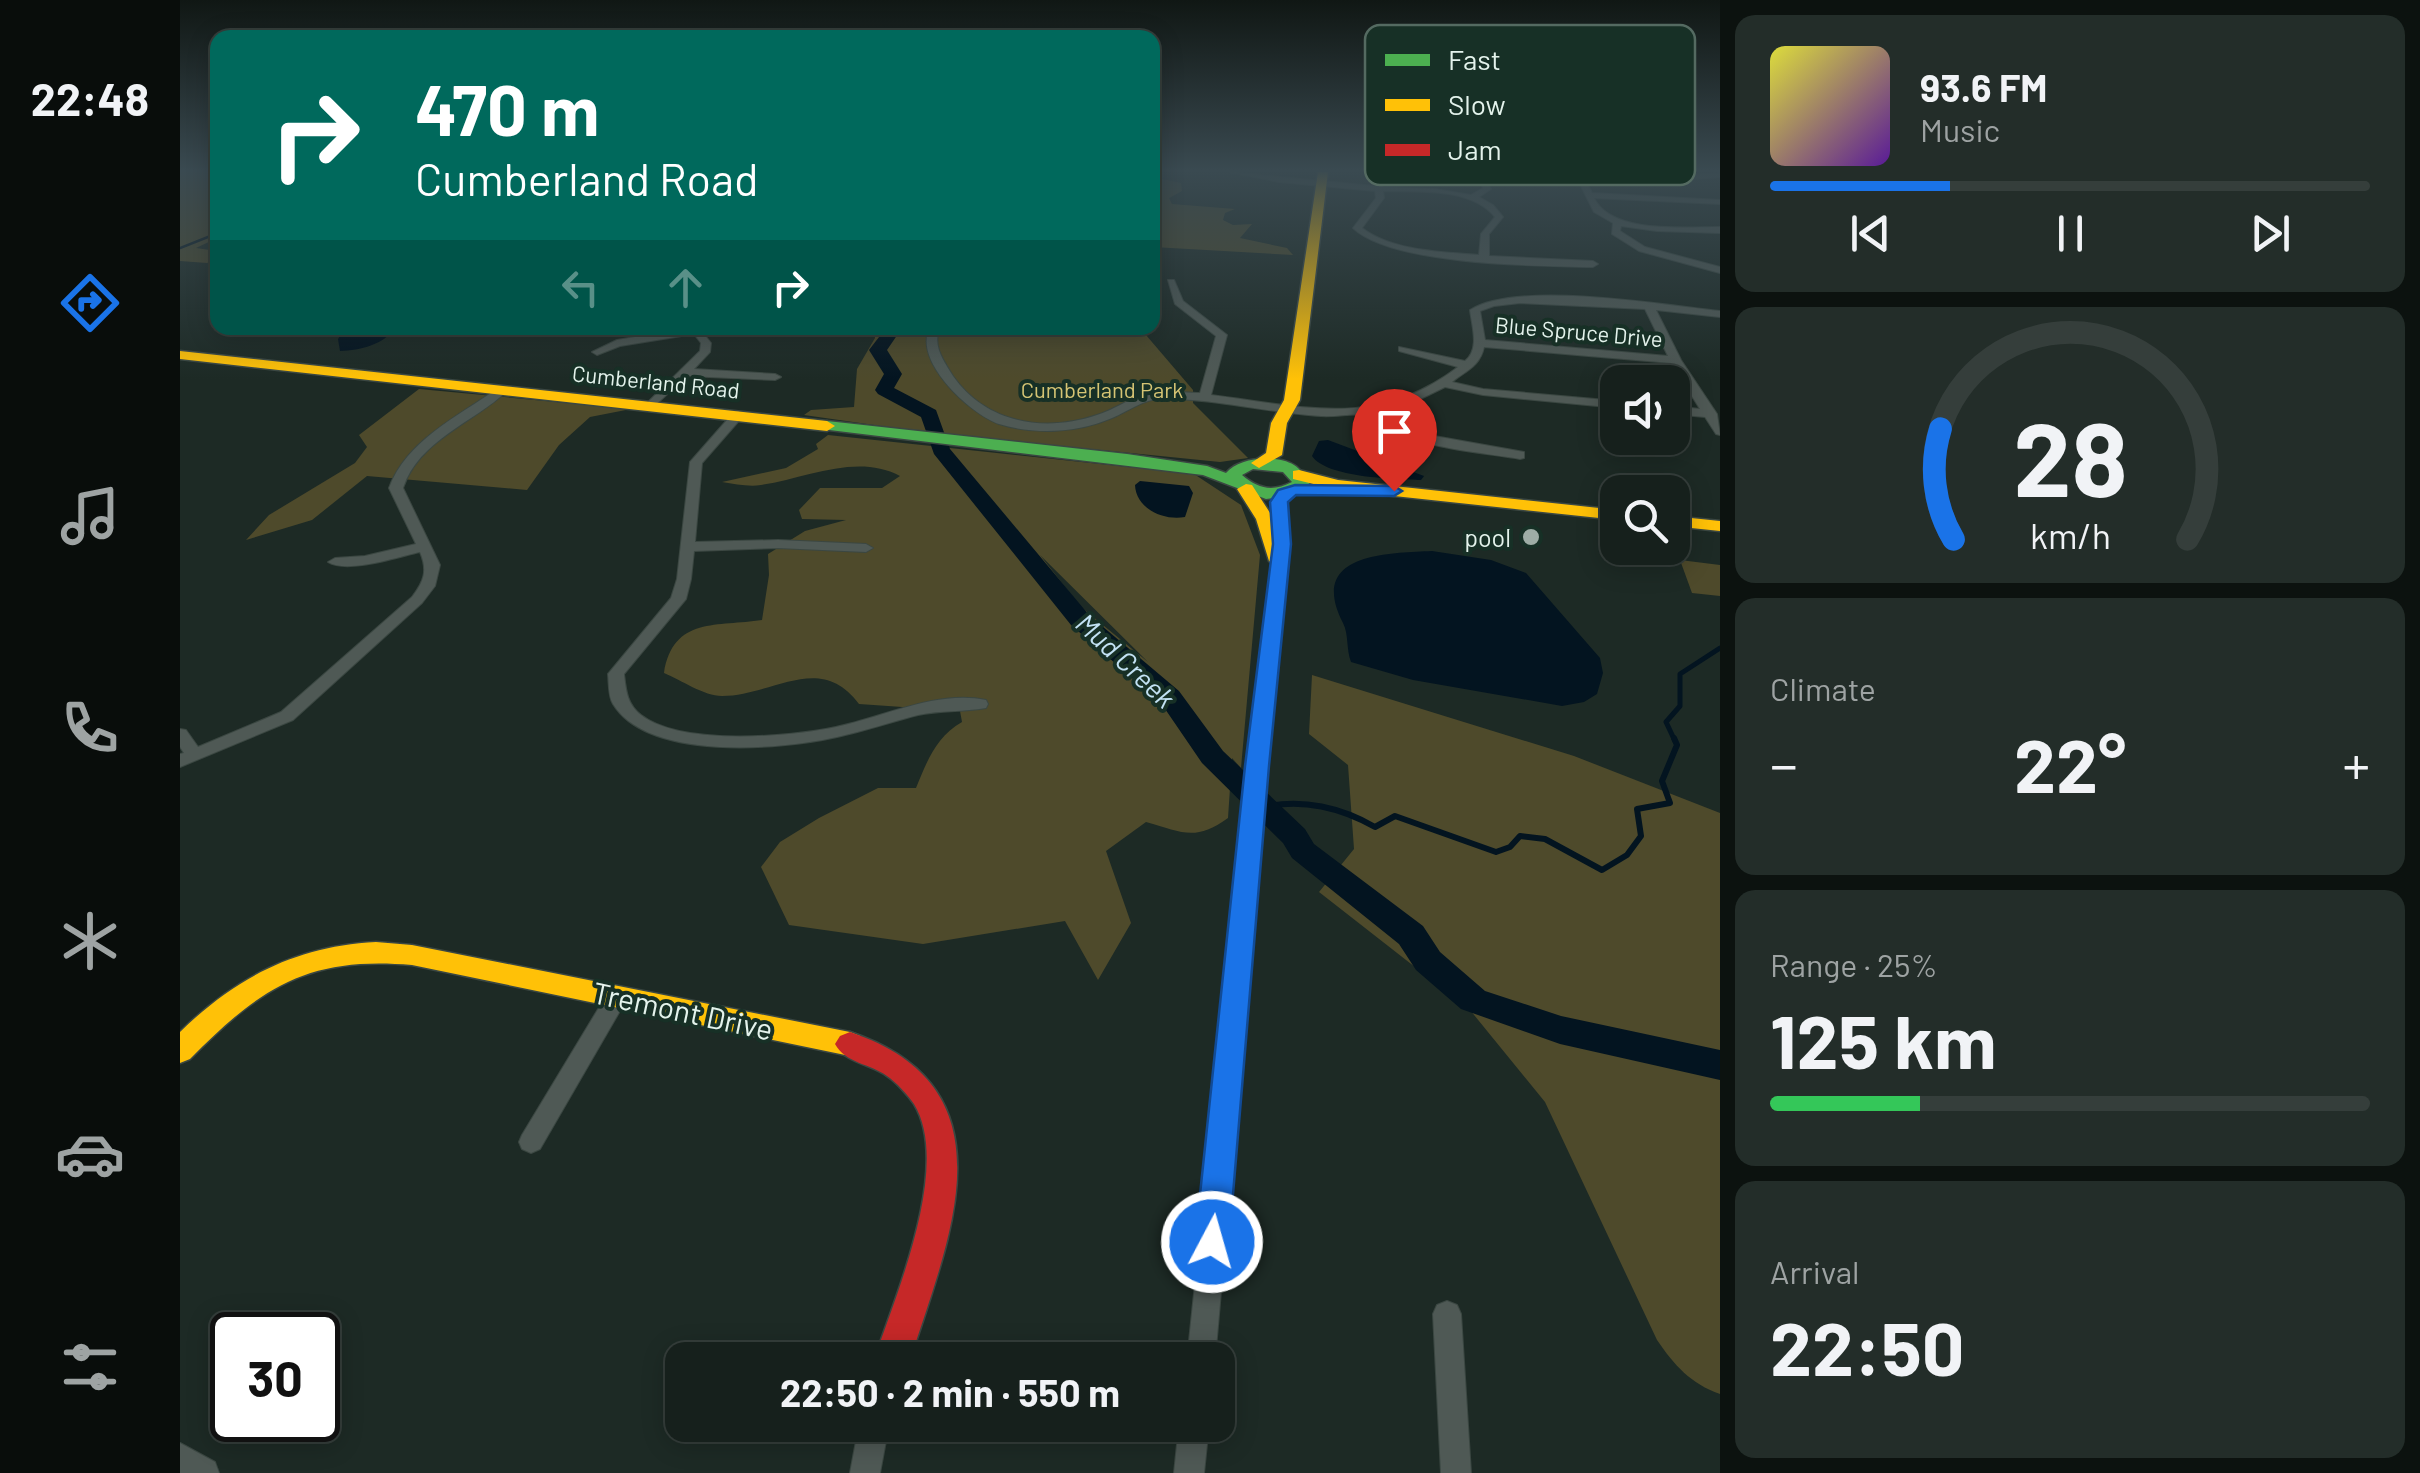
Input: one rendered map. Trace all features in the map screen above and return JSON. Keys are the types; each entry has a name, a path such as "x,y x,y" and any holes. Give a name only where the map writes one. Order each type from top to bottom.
{"main road":[{"path":"1278,560 1282,544 1278,512 1294,483 1290,405 1313,241"},
{"name":"Cumberland Road","path":"180,356 651,405 1247,475 1280,466 1294,483"},
{"path":"1278,560 1247,475 1274,455 1279,422 1290,405"},
{"path":"1294,483 1600,513"},
{"path":"1690,523 1720,526"},
{"name":"Tremont Drive","path":"180,1051 204,1023 246,989 294,965 341,952 386,951 846,1044 882,1056 918,1082 939,1119 944,1169 897,1342"}],"street":[{"path":"1373,241 1395,248 1593,264"},
{"path":"1484,256 1485,241"},
{"path":"1627,241 1720,270"},
{"path":"1171,282 1179,302 1222,335 1204,397"},
{"path":"1473,295 1490,302 1534,299 1720,314"},
{"path":"933,335 930,343 965,402 984,416 1000,420 1040,426 1074,424 1102,418 1146,396 1204,397 1367,413 1394,408 1468,366 1478,355 1480,342 1474,314 1490,302"},
{"path":"1650,308 1676,360 1720,431"},
{"path":"597,352 664,335"},
{"path":"651,405 707,348 699,335"},
{"name":"Blue Spruce Drive","path":"1480,342 1676,360"},
{"path":"1403,349 1468,366"},
{"path":"685,372 775,377"},
{"path":"1442,383 1482,392 1600,403"},
{"path":"180,734 187,758 256,731 308,702 426,589 432,565 396,488 398,476 413,457 501,392"},
{"path":"1690,412 1711,414"},
{"path":"1367,413 1419,437 1520,455"},
{"path":"738,415 696,462 678,599 616,674 616,698 632,719 656,730 689,737 775,740 844,731 948,704 980,704"},
{"path":"687,547 778,544 866,548"},
{"path":"336,562 424,547"},
{"path":"1202,1342 1278,560"},
{"path":"531,1142 617,997"},
{"path":"1447,1314 1456,1473"},
{"path":"865,1473 871,1442"},
{"path":"1190,1473 1193,1442"},
{"path":"180,1458 204,1473"}],"green space":[{"path":"180,241 210,241 196,248 210,250 210,262 180,261"},
{"path":"1160,241 1253,241 1287,248 1293,255 1160,247"},
{"name":"Cumberland Park","path":"875,335 1146,335 1193,390 1193,403 1248,458 1220,462 930,433 804,415 811,410 854,407 857,369"},
{"path":"419,389 631,409 590,417 559,445 527,490 367,476 312,520 246,540 269,515 355,463 367,447 359,435"},
{"path":"828,435 1194,474 1241,505 1260,555 1241,768 1232,758 1228,818 1206,830 1188,833 1146,822 1106,851 1131,923 1098,980 1065,921 923,944 789,925 761,867 780,842 878,788 916,788 939,742 962,722 960,711 859,704 844,688 828,680 795,680 722,696 700,691 664,673 669,655 687,633 714,625 762,620 768,554 805,531 846,520 802,519 799,510 820,488 882,488 900,476 884,469 849,467 761,485 722,482 786,468 818,449 816,444","holes":["1040,555 1148,662 1081,607"]},
{"path":"1690,561 1720,565 1720,596 1692,593 1682,565 1690,565"},
{"path":"1312,675 1574,756 1720,813 1720,1394 1684,1373 1657,1340 1545,1102 1470,1010 1319,892 1354,849 1348,765 1309,734"}],"water":[{"path":"341,335 388,335 371,346 340,351"},
{"path":"1328,440 1424,476 1421,480 1379,478 1332,469 1312,456 1319,441"},
{"path":"1140,481 1189,486 1193,493 1185,517 1152,512 1140,501 1135,485"},
{"path":"1432,551 1491,560 1526,573 1600,658 1603,673 1597,694 1584,702 1562,706 1413,680 1351,662 1335,600 1335,583 1343,571 1373,557"}],"waterway":[{"path":"180,248 198,241"},
{"name":"Mud Creek","path":"889,335 878,350 893,374 884,390 929,414 941,450 1080,620 1170,697 1212,757 1294,836 1303,851 1411,935 1428,961 1473,1000 1560,1030 1720,1065"},
{"path":"1675,741 1666,722 1680,706 1680,674 1720,648"},
{"path":"1265,807 1322,806 1375,827 1395,816 1496,852 1510,847 1520,836 1545,839 1602,870 1627,855 1641,836 1637,809 1670,803 1662,781 1677,745 1674,738"}],"traffic: fast":[{"path":"827,426 1127,459 1207,471 1238,484"},
{"path":"1252,464 1288,468 1302,483 1275,494 1257,492 1233,475 1239,468 1252,464"}],"traffic: slow":[{"path":"1259,463 1274,455 1279,423 1292,400 1314,241"},
{"path":"180,355 827,426"},
{"path":"1299,475 1338,485 1600,513"},
{"path":"1246,489 1265,519 1278,561"},
{"path":"1690,523 1720,526"},
{"path":"180,1051 256,985 312,960 376,952 412,955 850,1044"}],"traffic: jam":[{"path":"850,1044 898,1067 927,1098 941,1137 942,1180 934,1225 898,1342"}],"place":[{"name":"pool","path":"1531,537"}],"route":[{"path":"1212,1242 1282,544 1279,502 1284,493 1295,490 1394,491"}]}
